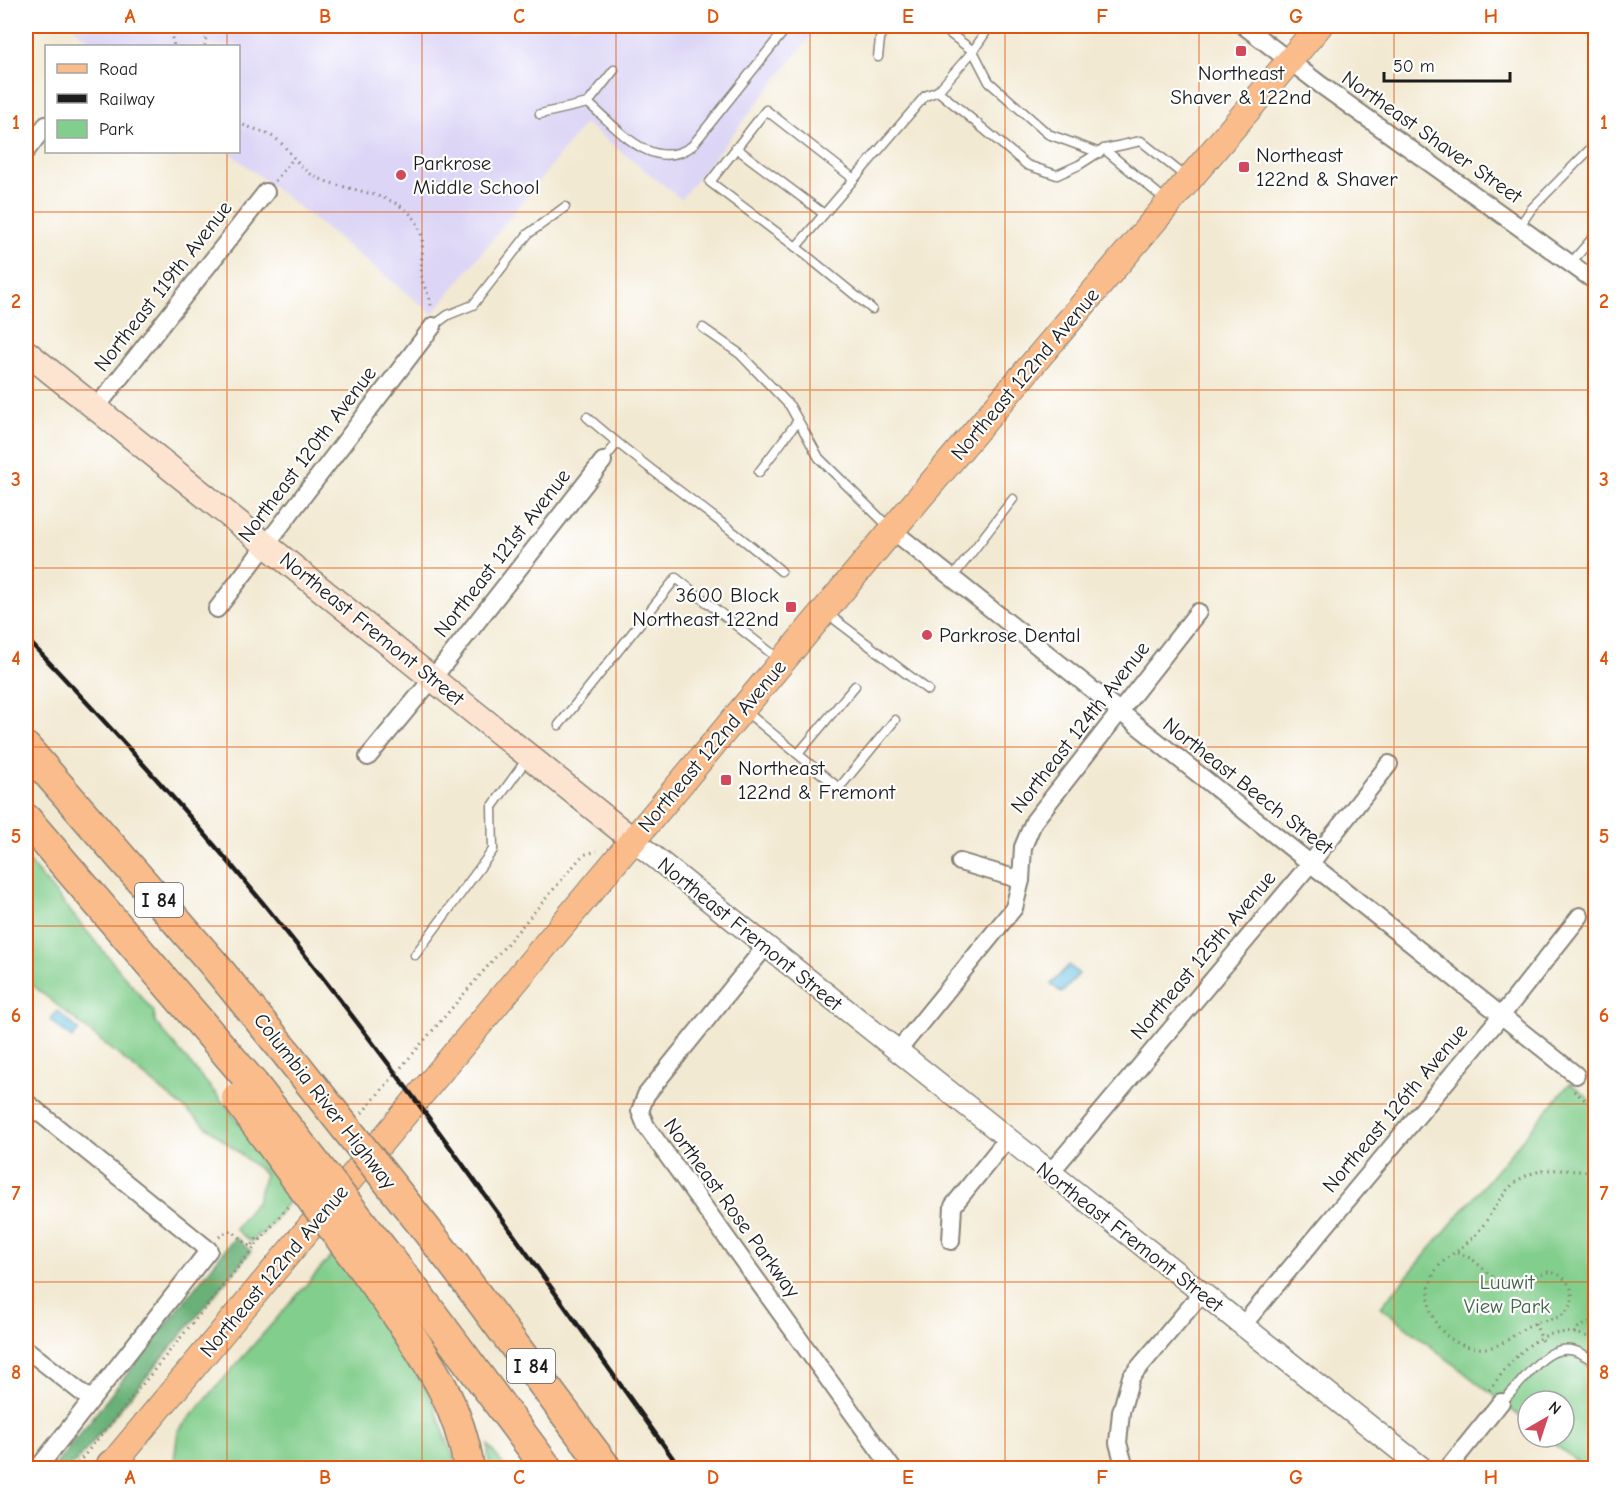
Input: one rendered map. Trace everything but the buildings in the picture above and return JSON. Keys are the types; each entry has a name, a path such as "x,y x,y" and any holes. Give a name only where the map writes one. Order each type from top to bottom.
{"highway":[{"name":"Columbia River Highway","path":"26,748 139,877 288,1055 455,1266 606,1468"},
{"path":"26,820 245,1091 406,1304 464,1436 469,1468"},
{"name":"I 84","path":"406,1304 547,1468"}],"main road":[{"name":"Northeast 122nd Avenue","path":"115,1468 633,840 1318,26"},
{"name":"Northeast Fremont Street","path":"26,352 633,840"}],"street":[{"name":"Northeast Shaver Street","path":"1244,26 1289,61 1596,282"},
{"path":"26,151 45,126"},
{"name":"Northeast 119th Avenue","path":"96,408 266,192"},
{"name":"Northeast 120th Avenue","path":"216,609 433,326"},
{"name":"Northeast 121st Avenue","path":"368,757 603,461"},
{"name":"Northeast Beech Street","path":"892,530 1576,1075"},
{"name":"Northeast 124th Avenue","path":"897,1052 1014,908 1021,880 1023,847 1027,833 1198,612"},
{"name":"Northeast 125th Avenue","path":"1050,1173 1310,864 1389,764"},
{"name":"Northeast Fremont Street","path":"633,840 1422,1468"},
{"path":"960,862 1021,880"},
{"name":"Northeast 126th Avenue","path":"1242,1326 1501,1016 1580,916"},
{"name":"Northeast Rose Parkway","path":"765,947 645,1095 640,1111 646,1126 892,1468"},
{"path":"26,1102 209,1250 38,1468"},
{"path":"951,1241 953,1206 1007,1139"},
{"path":"1125,1468 1118,1443 1121,1412 1131,1377 1202,1293"},
{"path":"26,1349 91,1400"},
{"path":"1448,1468 1501,1402"}],"lane":[{"path":"588,103 646,151 657,156 670,157 682,153 692,146 788,26"},
{"path":"878,57 881,30 884,26"},
{"path":"940,26 973,51 989,82 1048,134 1102,151 1169,203"},
{"path":"796,247 925,96 938,91 973,51 990,26"},
{"path":"540,114 588,103 614,70"},
{"path":"938,91 1027,165 1057,175 1102,151 1141,141 1189,180"},
{"path":"854,179 766,110 710,182 796,247 872,309"},
{"path":"1519,227 1533,208 1596,143"},
{"path":"736,148 824,214"},
{"path":"433,326 448,315 473,305 528,234 565,207"},
{"path":"1570,264 1596,234"},
{"path":"703,328 740,354 790,406 819,458 892,530"},
{"path":"587,417 663,481 733,529 781,571"},
{"path":"759,472 797,422"},
{"path":"603,461 617,443"},
{"path":"952,578 1013,499"},
{"path":"559,725 676,578 783,662"},
{"path":"825,612 928,690"},
{"path":"798,754 855,686"},
{"path":"744,709 838,788 895,720"},
{"path":"415,955 492,850 495,842 491,818 492,807 530,757"},
{"path":"1501,1402 1535,1363 1549,1354 1572,1352 1596,1364"}],"path":[{"path":"168,26 174,45"},
{"path":"205,45 207,26"},
{"path":"240,124 279,141 292,159 318,178 348,190 383,197 404,208 422,237 422,284 431,298 430,317 433,326"},
{"path":"266,192 292,159"},
{"path":"1457,1253 1471,1257 1491,1278 1500,1282 1520,1284 1546,1272 1563,1276 1572,1290 1569,1307 1560,1316 1535,1323 1493,1347 1466,1346 1448,1336 1432,1314 1429,1288 1441,1264 1457,1253 1483,1226 1502,1194 1518,1180 1552,1169 1596,1171"},
{"path":"209,1250 222,1234 228,1231 233,1232 251,1247 258,1238 261,1240"},
{"path":"1574,1333 1578,1328 1596,1320"},
{"path":"1535,1323 1549,1354"},
{"path":"163,1468 168,1464"}],"shaded area":[{"name":"Parkrose Middle School","path":"71,26 819,26 681,199 585,123 433,314 230,153 240,153 240,45 97,45"}],"green space":[{"path":"26,858 154,1012 155,1022 227,1107 294,1195 262,1235 259,1233 251,1242 235,1229 257,1201 265,1174 26,980"},
{"name":"Luuwit View Park","path":"1570,1083 1595,1103 1595,1468 1585,1468 1560,1449 1576,1449 1576,1389 1516,1389 1516,1414 1381,1307"},
{"path":"235,1237 251,1251 71,1468 53,1468"},
{"path":"335,1252 385,1320 433,1402 457,1468 173,1468 178,1431"},
{"path":"488,1445 506,1468 489,1468"}],"water":[{"path":"1069,965 1079,974 1062,993 1051,984"},
{"path":"57,1011 79,1030 72,1038 50,1020"}],"railway":[{"path":"26,638 188,814 280,924 384,1057 680,1468"}],"place":[{"name":"Northeast Shaver & 122nd","path":"1241,51"},
{"name":"Northeast 122nd & Shaver","path":"1244,167"},
{"name":"Parkrose Middle School","path":"401,175"},
{"name":"3600 Block Northeast 122nd","path":"791,607"},
{"name":"Parkrose Dental","path":"927,635"},
{"name":"Northeast 122nd & Fremont","path":"726,780"}]}
